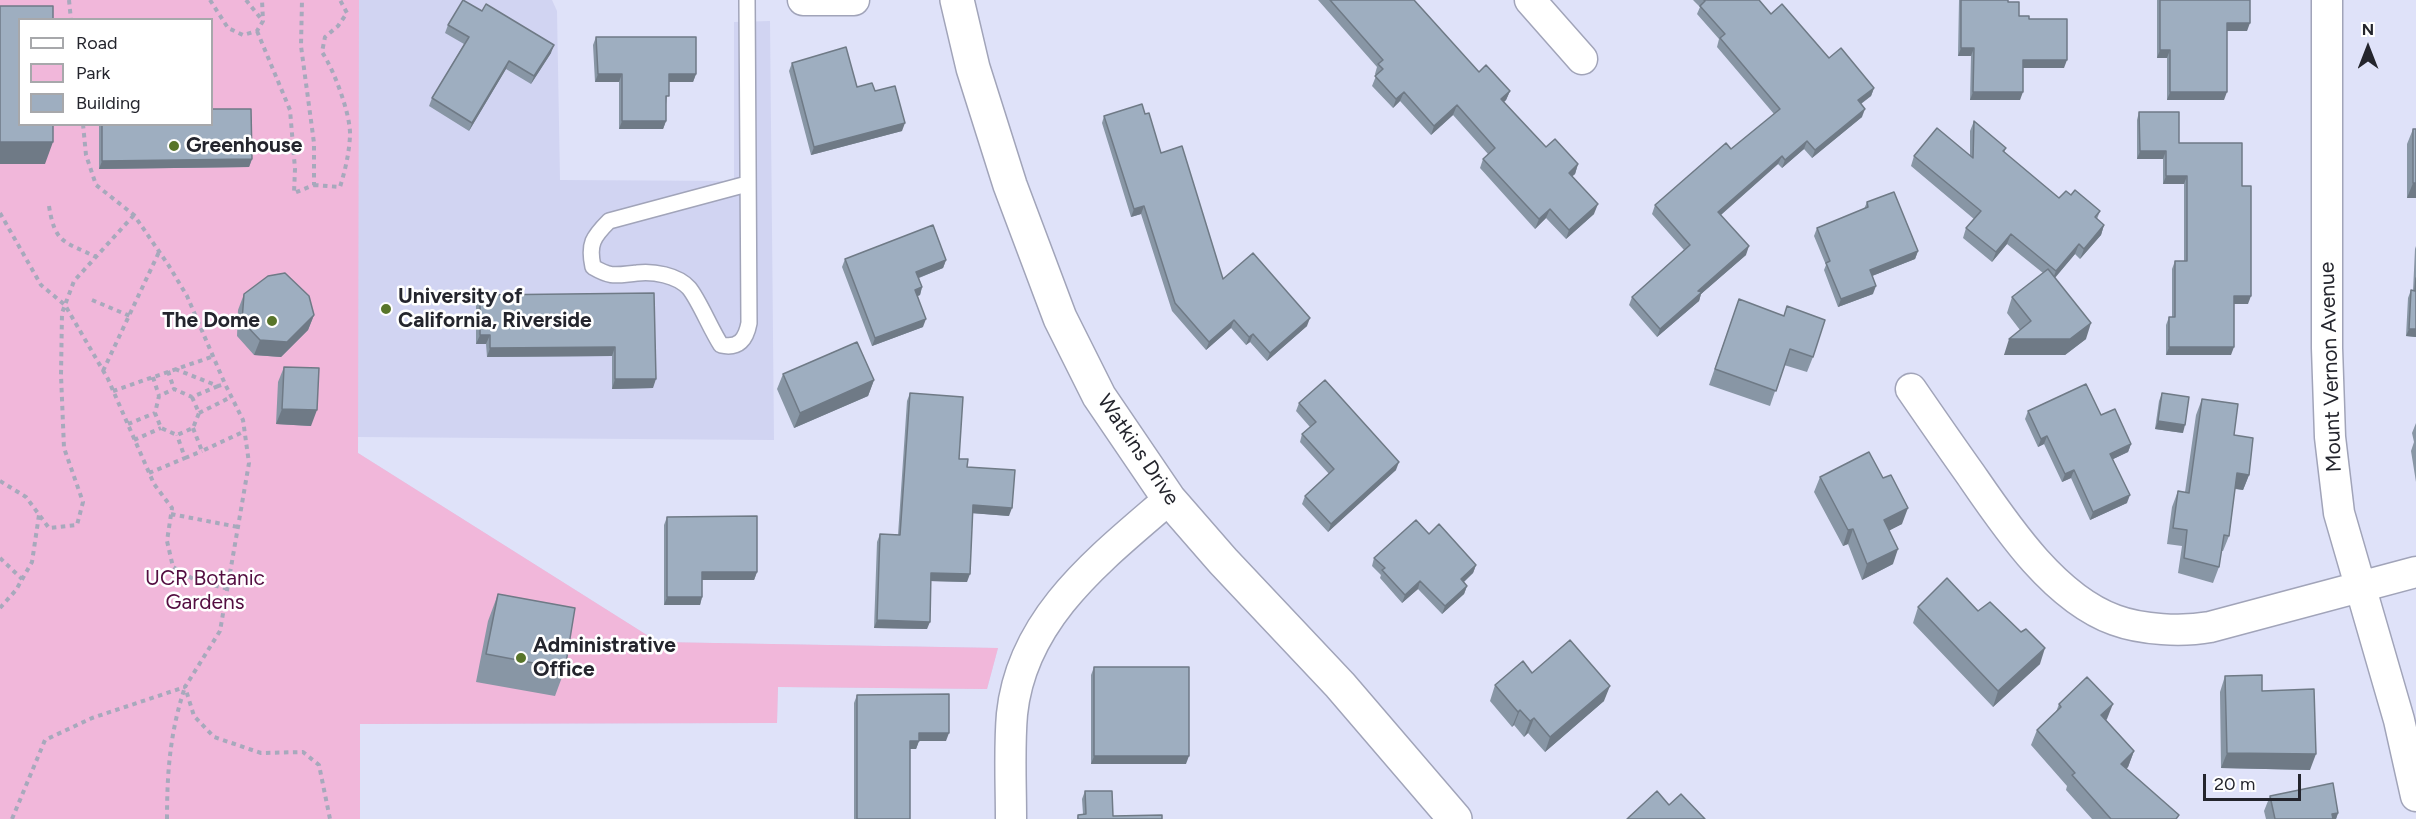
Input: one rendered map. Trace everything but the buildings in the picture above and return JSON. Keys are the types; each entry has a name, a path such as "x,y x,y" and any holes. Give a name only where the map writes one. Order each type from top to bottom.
{"main road":[{"name":"Watkins Drive","path":"957,0 973,68 1010,185 1060,318 1099,396 1168,499 1340,685 1455,819"}],"street":[{"path":"802,0 854,0"},
{"path":"1530,0 1582,58"},
{"name":"Mount Vernon Avenue","path":"2327,0 2327,348 2330,437 2339,513 2398,720 2416,796"},
{"path":"1911,388 2001,519 2034,560 2059,584 2087,605 2115,620 2190,631 2416,572"},
{"path":"1011,819 1012,714 1017,685 1029,650 1045,622 1078,580 1168,499"}],"lane":[{"path":"747,0 749,322 747,335 741,342 729,347 721,345 688,288 668,275 639,272 615,276 606,275 593,267 590,252 595,235 609,221 747,184"}],"path":[{"path":"69,0 71,18"},
{"path":"210,0 228,28 243,35 257,31 263,21 262,0"},
{"path":"246,0 263,21"},
{"path":"302,0 301,46 314,143 314,185"},
{"path":"257,31 290,110 295,169 294,193 314,185 340,187 350,134 338,81 322,52 325,37 338,26 347,13 340,0"},
{"path":"83,126 86,155 96,185 134,215 187,296 243,420 249,463 220,631 184,687 176,714 167,770 167,819"},
{"path":"50,206 52,225 60,240 96,257"},
{"path":"0,213 41,285 65,305 113,391 154,484 172,508 167,542 173,567 195,580 228,589"},
{"path":"0,481 26,498 50,528 77,525 83,502 64,448 61,375 62,313 74,281 134,215"},
{"path":"103,371 159,252"},
{"path":"92,300 129,316"},
{"path":"113,391 214,356"},
{"path":"175,369 219,386"},
{"path":"168,371 174,389 192,397 199,413 194,428 202,451"},
{"path":"153,377 159,396 155,413 161,428 177,435 194,428"},
{"path":"192,397 225,384"},
{"path":"159,396 174,389"},
{"path":"199,413 231,397"},
{"path":"128,424 155,413"},
{"path":"134,440 161,428"},
{"path":"149,473 245,431"},
{"path":"177,435 184,458"},
{"path":"171,514 238,527"},
{"path":"0,608 32,562 39,515"},
{"path":"0,558 22,579"},
{"path":"12,819 45,740 92,718 184,687"},
{"path":"184,687 194,716 214,737 261,753 303,752 319,765 330,819"}],"shaded area":[{"name":"UCR Botanic Gardens","path":"0,0 552,0 557,11 560,180 734,181 734,22 770,21 774,440 358,437 358,453 658,642 998,648 987,689 778,687 777,723 360,724 360,819 0,819"}],"green space":[{"name":"UCR Botanic Gardens","path":"0,0 359,0 358,453 658,642 998,648 987,689 778,687 777,723 360,724 360,819 0,819"}],"place":[{"name":"Greenhouse","path":"174,146"},
{"name":"University of California, Riverside","path":"386,309"},
{"name":"The Dome","path":"272,321"},
{"name":"Administrative Office","path":"521,658"}]}
